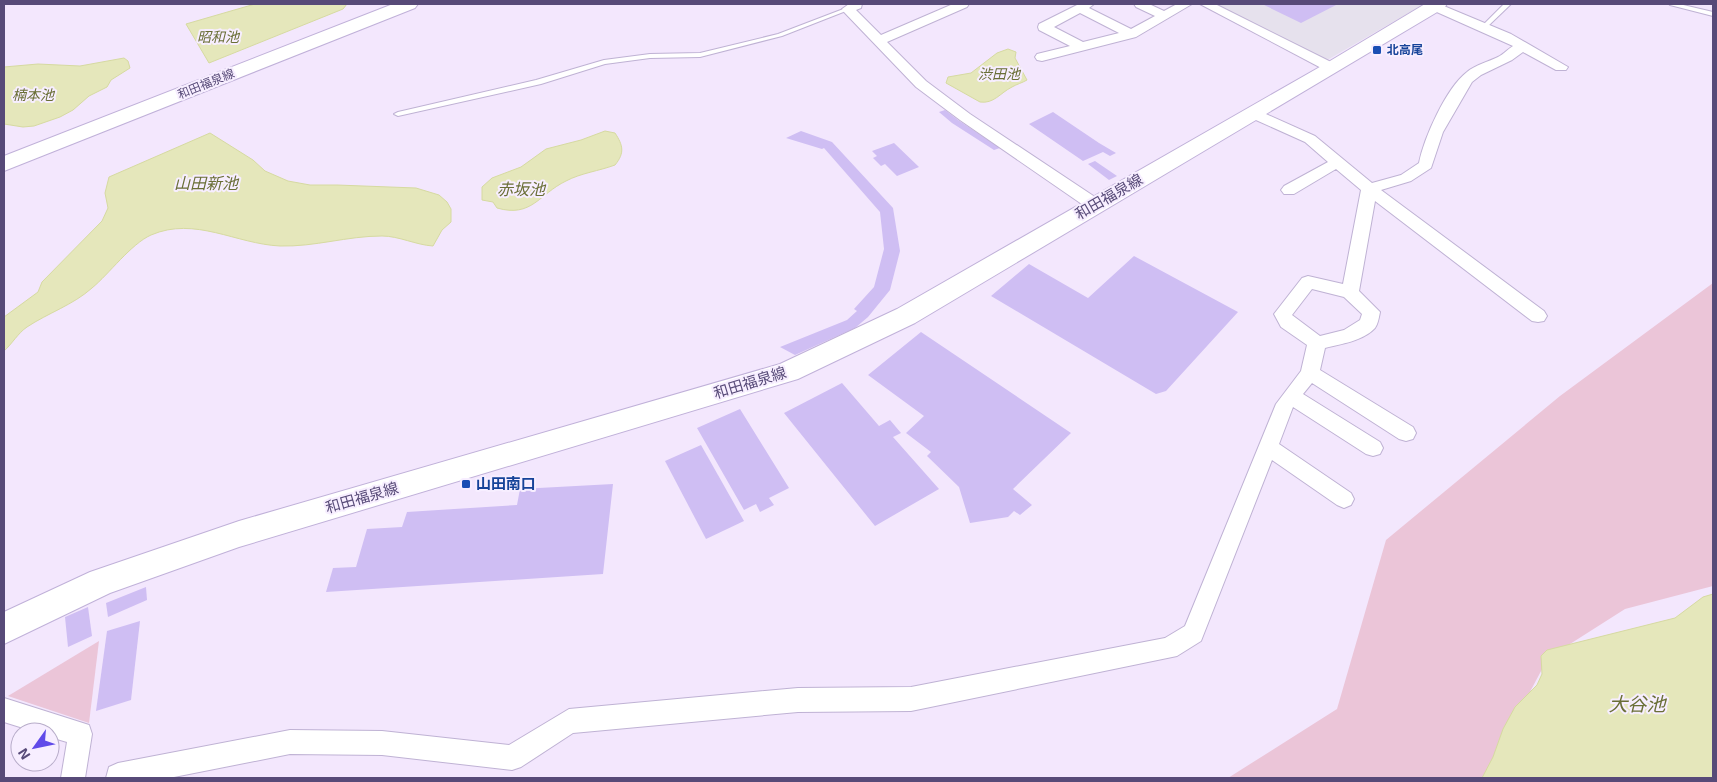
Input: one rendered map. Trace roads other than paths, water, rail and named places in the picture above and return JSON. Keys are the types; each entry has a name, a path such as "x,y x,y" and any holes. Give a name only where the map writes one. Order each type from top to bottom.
{"main road":[{"name":"和田福泉線","path":"4,164 409,4"},
{"name":"和田福泉線","path":"4,629 35,612 102,582 230,537 788,372 906,316 1332,68 1436,5"}],"street":[{"path":"878,41 963,4"},
{"path":"1140,4 1165,16"},
{"path":"1042,57 1131,34 1186,4"},
{"path":"1206,4 1332,68"},
{"path":"1436,5 1524,46 1561,67"},
{"path":"855,6 878,41 921,84 965,117 1095,206"},
{"path":"1082,46 1044,27 1083,6 1131,34"},
{"path":"1369,189 1406,178 1426,165 1433,138 1460,88 1470,76 1486,66 1507,59 1512,56 1514,51 1524,46"},
{"path":"1252,114 1310,139 1369,189 1538,316"},
{"path":"1289,190 1338,162"},
{"path":"1350,293 1369,189"},
{"path":"1308,282 1326,285 1350,293 1372,312 1368,324 1349,335 1317,343 1287,322 1283,314 1308,282"},
{"path":"118,776 290,742 382,743 512,758 569,721 798,700 911,699 1169,648 1193,633 1285,404 1310,372 1317,343"},
{"path":"1310,372 1406,433"},
{"path":"1291,396 1373,448"},
{"path":"1268,447 1344,499"},
{"path":"4,710 80,734 73,778"}],"lane":[{"path":"1484,27 1508,4"},
{"path":"1672,4 1713,14"},
{"path":"398,114 538,82 604,62 650,56 700,55 780,35 855,6"}],"water":[{"name":"昭和池","path":"255,4 347,4 343,9 209,63 186,24"},
{"name":"渋田池","path":"1008,49 1016,52 1015,58 1027,80 1008,89 993,100 980,102 946,83 948,77 971,73 997,53"},
{"name":"楠本池","path":"124,58 128,61 130,68 111,80 107,87 89,96 73,110 60,117 34,126 23,127 4,124 4,67 38,64 80,66"},
{"name":"赤坂池","path":"605,131 615,133 620,141 622,153 615,165 572,178 557,186 534,203 519,210 497,208 493,202 482,200 482,187 492,178 521,167 546,149 581,140"},
{"name":"山田新池","path":"210,133 253,160 265,171 288,181 310,185 416,188 439,195 447,202 451,209 451,222 442,230 433,246 395,237 369,236 306,245 280,246 247,241 200,230 184,228 167,230 143,239 85,294 27,327 4,351 4,317 38,292 42,282 102,221 108,208 105,193 109,177"},
{"name":"大谷池","path":"1713,594 1713,778 1482,778 1493,757 1503,729 1515,707 1537,685 1542,674 1541,656 1547,650 1675,618 1703,597"}],"place":[{"name":"北高尾","path":"1377,50"},
{"name":"山田南口","path":"466,484"}]}
